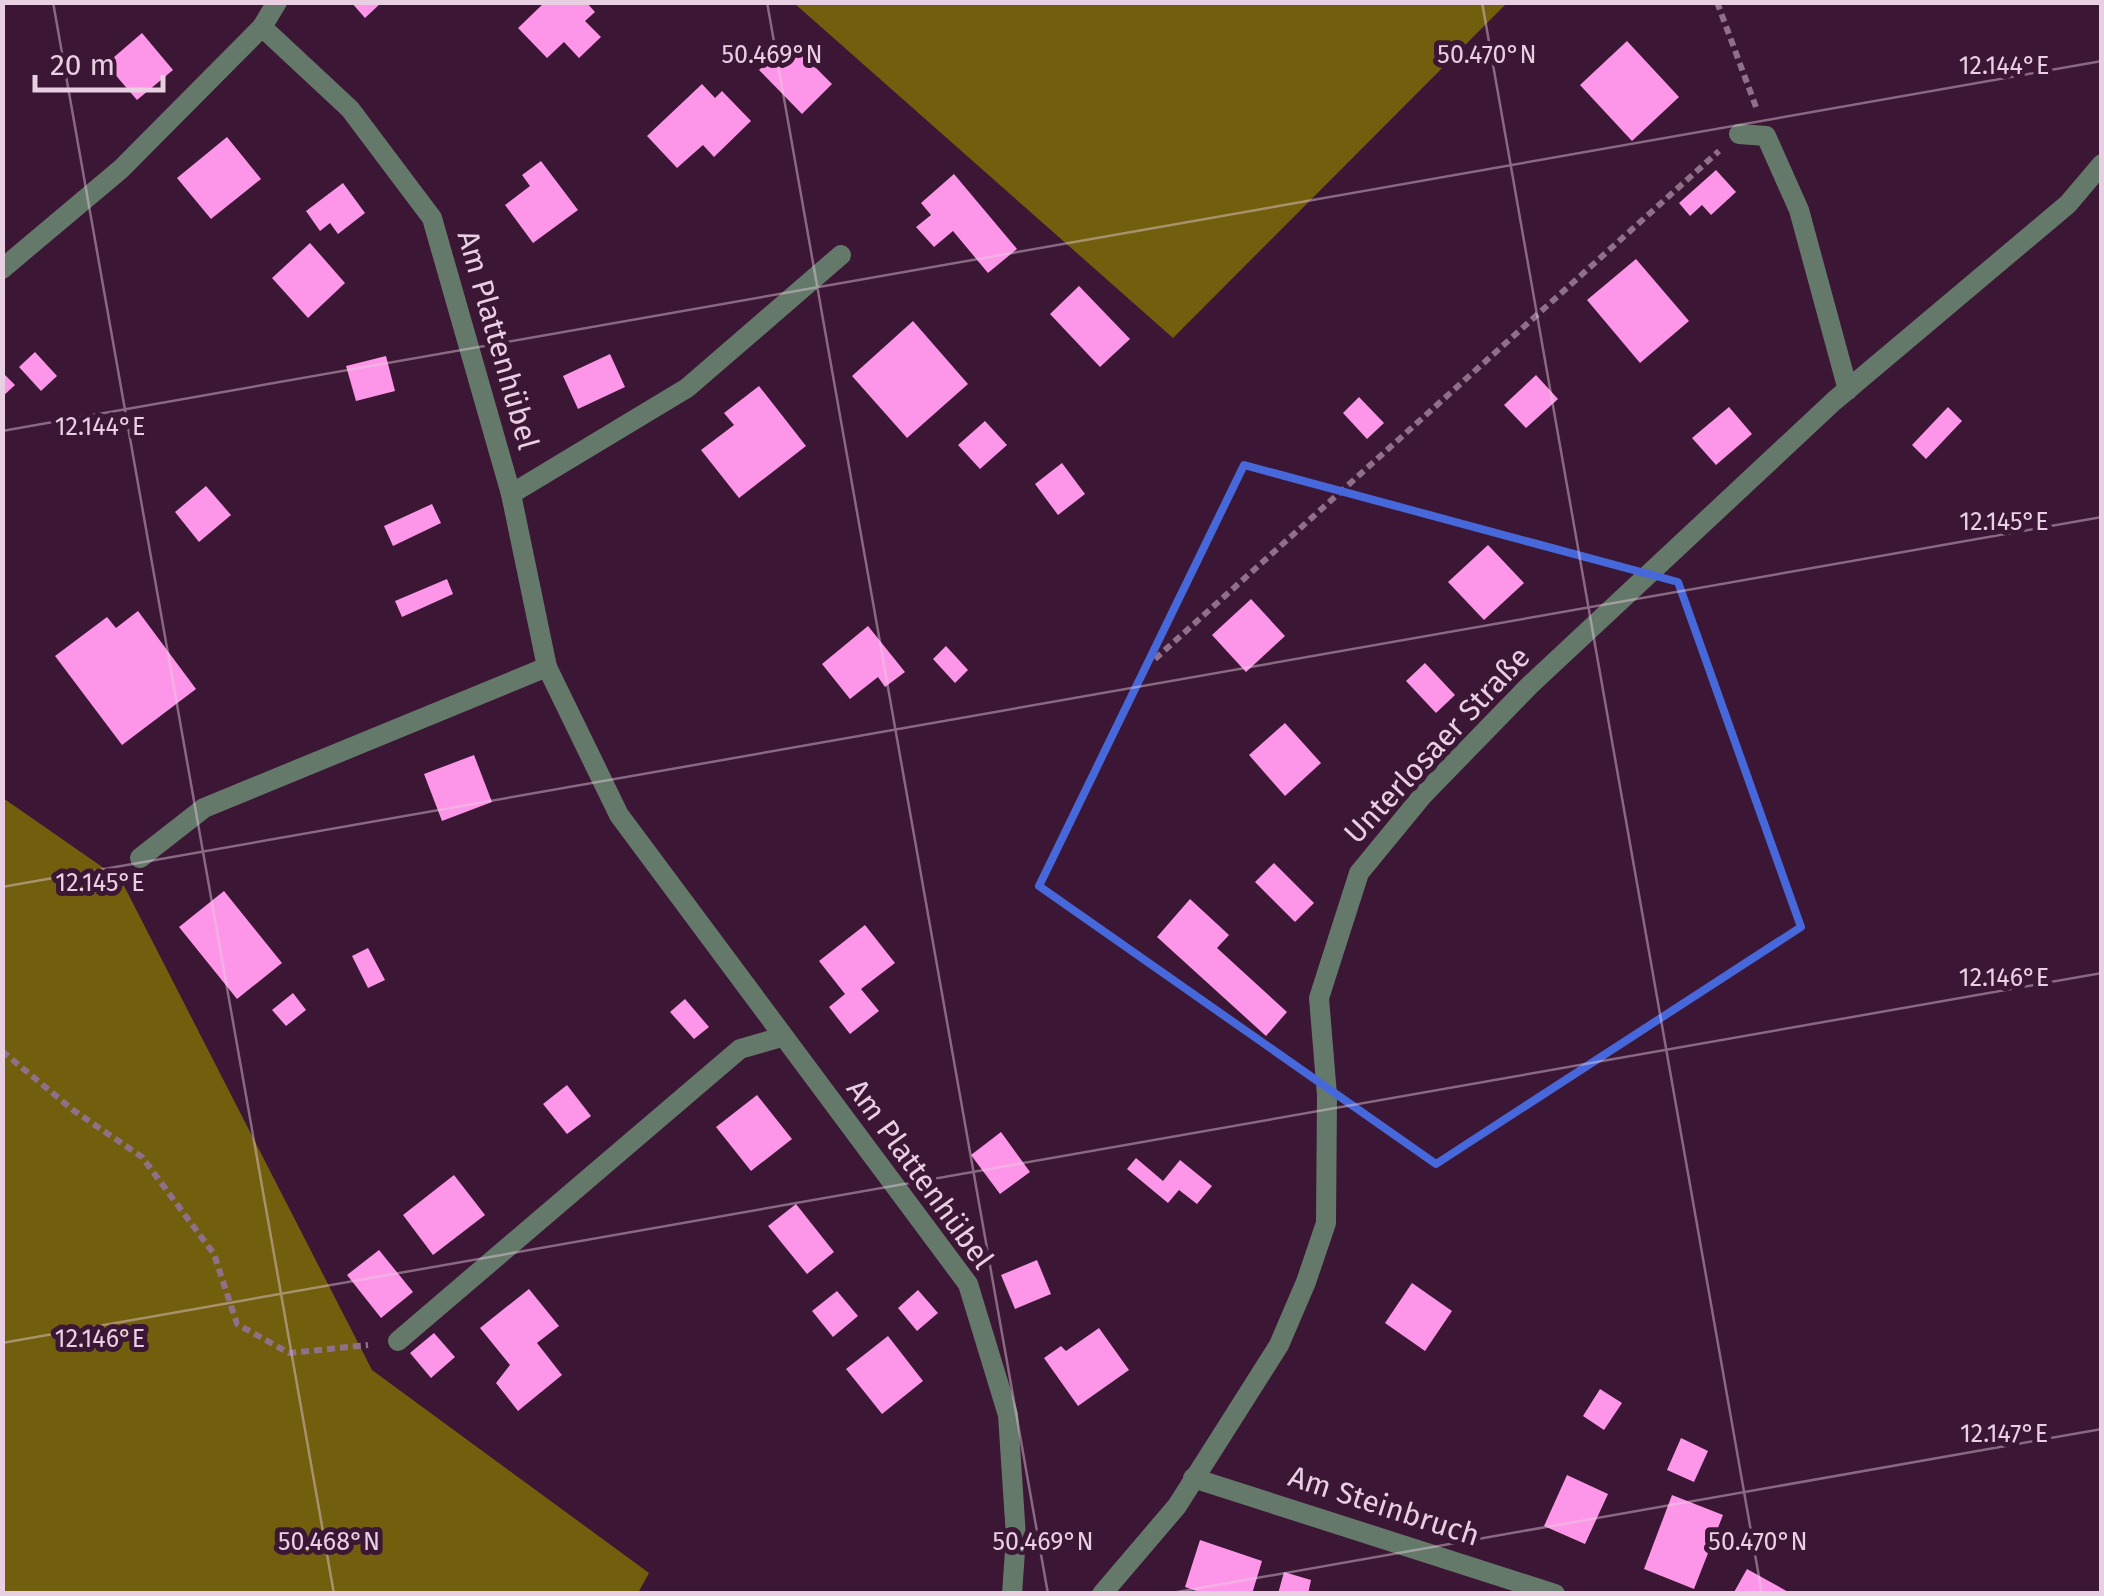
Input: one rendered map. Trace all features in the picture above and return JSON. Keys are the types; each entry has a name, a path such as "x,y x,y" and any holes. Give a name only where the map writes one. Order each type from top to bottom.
{"street":[{"path":"2,269 121,170 262,28 277,2"},
{"name":"Am Plattenhübel","path":"262,28 350,108 432,218 510,494 548,668 619,815 968,1284 1008,1415 1016,1536 1012,1594"},
{"path":"1739,134 1766,136 1799,210 1848,390"},
{"name":"Unterlosaer Straße","path":"1102,1594 1177,1506 1278,1345 1326,1224 1327,1094 1319,998 1359,873 1423,795 1529,686 1848,390 2068,204 2102,164"},
{"name":"Am Plattenhübel","path":"510,494 687,388 841,256"},
{"path":"140,858 204,808 548,668"},
{"path":"398,1341 740,1048 782,1038"},
{"name":"Am Steinbruch","path":"1193,1478 1556,1594"}],"path":[{"path":"1717,2 1766,136"},
{"path":"1155,659 1739,134"},
{"path":"2,1051 73,1110 142,1157 214,1254 237,1324 289,1353 398,1341"}],"highlighted area":[{"path":"1244,465 1678,582 1801,927 1436,1164 1039,886"}],"shaded area":[{"path":"794,3 1507,3 1173,338"},
{"path":"3,798 121,880 372,1370 649,1573 638,1593 3,1593"}],"building":[{"path":"351,2 382,2 365,18"},
{"path":"545,2 586,2 595,12 585,21 601,37 579,58 564,42 547,58 518,28"},
{"path":"142,33 173,70 137,100 106,64"},
{"path":"789,41 832,84 802,114 759,70"},
{"path":"1627,41 1679,97 1632,141 1580,85"},
{"path":"702,84 715,98 722,91 751,121 714,157 703,145 677,168 647,136"},
{"path":"227,137 261,179 211,219 177,178"},
{"path":"541,161 578,210 533,243 505,205 530,186 522,175"},
{"path":"1716,170 1736,192 1711,215 1702,205 1690,216 1679,203"},
{"path":"954,174 1017,249 988,273 953,231 934,247 916,227 931,215 921,203"},
{"path":"343,183 365,213 338,234 330,223 320,231 306,211"},
{"path":"310,243 345,283 308,318 272,278"},
{"path":"1636,259 1689,321 1640,363 1587,300"},
{"path":"1079,286 1130,339 1100,367 1050,314"},
{"path":"913,321 968,384 907,438 852,376"},
{"path":"35,352 57,376 41,391 19,367"},
{"path":"610,354 625,387 578,409 563,376"},
{"path":"386,356 395,391 356,401 346,366"},
{"path":"2,372 15,385 2,397"},
{"path":"1536,375 1558,399 1526,428 1504,405"},
{"path":"759,386 806,446 739,498 701,450 734,425 724,413"},
{"path":"1359,397 1384,423 1367,439 1343,413"},
{"path":"1729,407 1752,434 1716,465 1692,438"},
{"path":"1948,407 1962,421 1926,459 1912,445"},
{"path":"985,421 1007,445 980,469 958,445"},
{"path":"1062,463 1085,494 1058,515 1035,484"},
{"path":"206,486 231,515 199,542 175,512"},
{"path":"432,504 441,523 393,546 384,526"},
{"path":"1488,545 1524,583 1484,620 1448,582"},
{"path":"447,579 453,594 402,617 395,601"},
{"path":"1251,599 1285,636 1246,672 1212,635"},
{"path":"138,611 196,689 122,745 55,656 107,617 116,628"},
{"path":"868,626 905,672 885,687 878,677 850,699 822,664"},
{"path":"946,646 968,670 955,683 933,659"},
{"path":"1425,663 1455,695 1436,713 1406,681"},
{"path":"1285,723 1321,763 1285,796 1249,755"},
{"path":"474,755 492,802 442,821 424,774"},
{"path":"1274,863 1314,903 1295,922 1255,882"},
{"path":"224,891 282,963 237,999 179,927"},
{"path":"1190,899 1229,935 1217,948 1287,1012 1266,1036 1157,937"},
{"path":"865,925 895,963 861,989 879,1011 850,1034 829,1007 845,994 819,961"},
{"path":"368,948 385,980 368,988 352,956"},
{"path":"293,993 306,1010 286,1026 272,1010"},
{"path":"685,999 709,1027 694,1039 670,1012"},
{"path":"567,1085 591,1116 567,1134 543,1104"},
{"path":"757,1095 792,1139 751,1171 716,1127"},
{"path":"1001,1132 1030,1172 1000,1194 971,1155"},
{"path":"1136,1158 1163,1181 1180,1160 1212,1186 1197,1204 1179,1190 1168,1203 1127,1169"},
{"path":"454,1175 485,1215 433,1255 403,1215"},
{"path":"796,1204 834,1252 807,1274 768,1226"},
{"path":"379,1250 413,1292 381,1318 347,1275"},
{"path":"1037,1260 1051,1294 1015,1309 1001,1275"},
{"path":"1412,1283 1452,1311 1425,1351 1385,1323"},
{"path":"529,1289 559,1326 537,1343 562,1375 518,1411 496,1383 510,1365 480,1328"},
{"path":"918,1290 938,1313 917,1331 898,1308"},
{"path":"837,1291 858,1316 833,1337 812,1311"},
{"path":"1099,1328 1129,1370 1078,1406 1044,1358 1061,1346 1066,1351"},
{"path":"434,1333 455,1357 431,1378 410,1353"},
{"path":"888,1336 923,1381 882,1414 846,1369"},
{"path":"1600,1389 1622,1403 1604,1430 1583,1416"},
{"path":"1681,1438 1708,1451 1694,1482 1667,1470"},
{"path":"1567,1475 1608,1494 1585,1544 1544,1526"},
{"path":"1672,1495 1723,1515 1694,1589 1644,1569"},
{"path":"1200,1540 1262,1561 1252,1594 1205,1594 1185,1587"},
{"path":"1747,1569 1792,1594 1733,1594"},
{"path":"1284,1572 1311,1580 1308,1594 1278,1594"}]}
